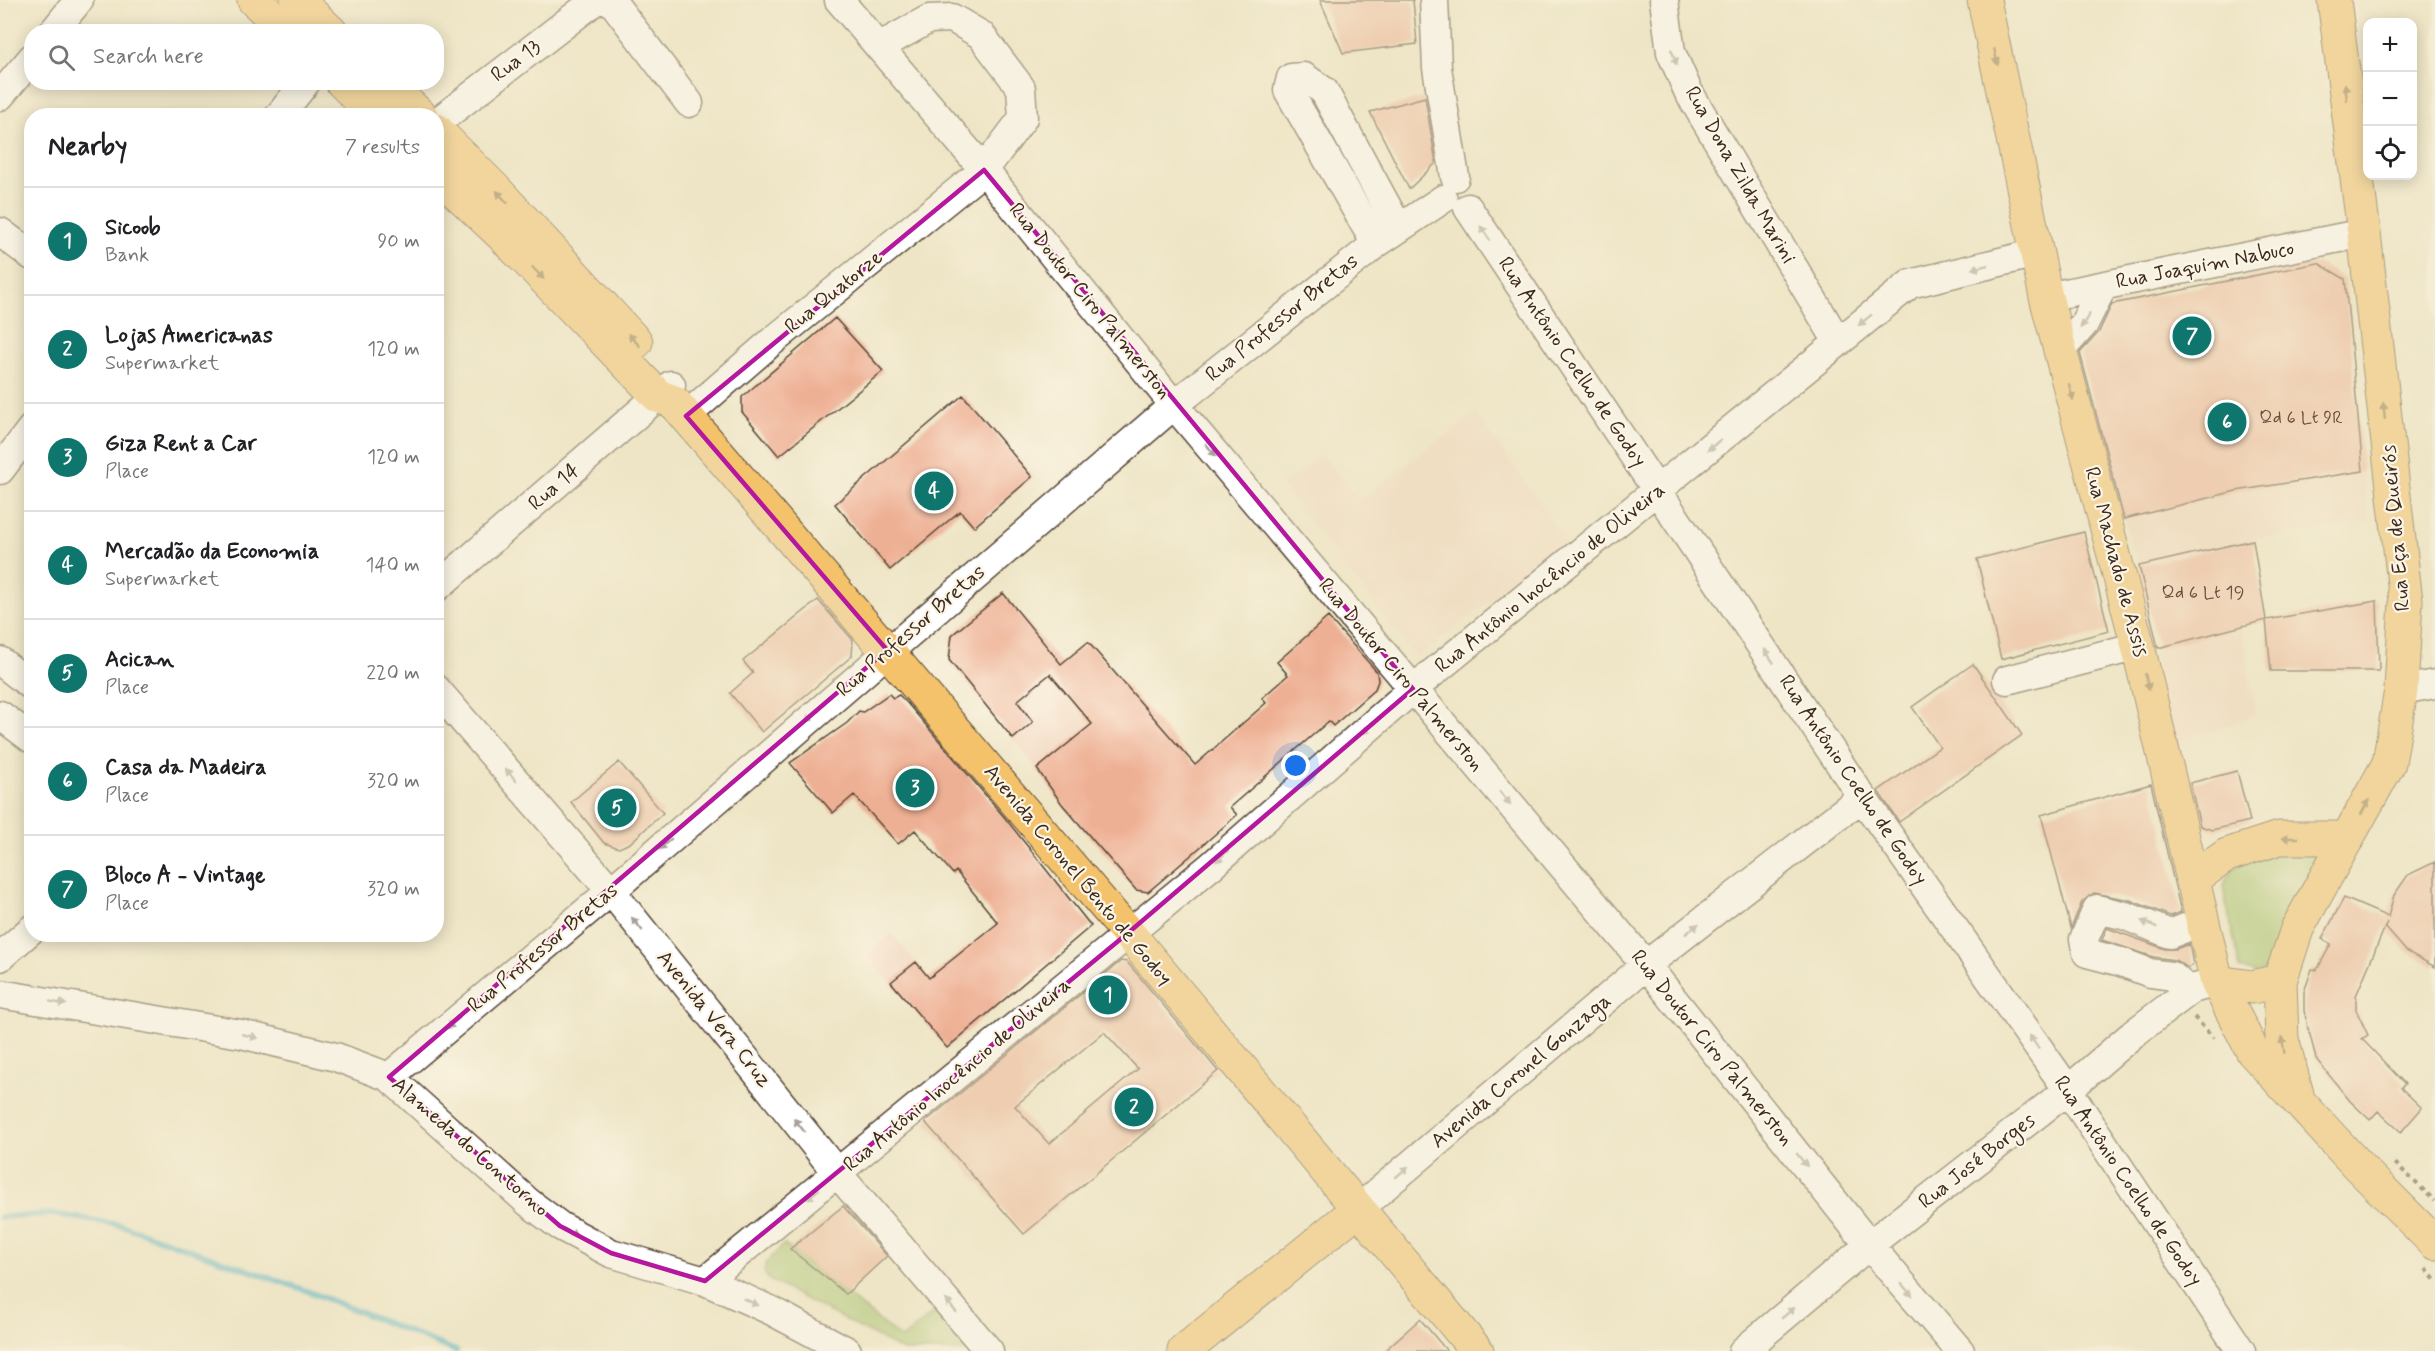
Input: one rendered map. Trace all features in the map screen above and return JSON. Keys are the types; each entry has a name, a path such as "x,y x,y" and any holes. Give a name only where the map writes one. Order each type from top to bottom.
{"main road":[{"path":"254,0 280,24"},
{"path":"297,0 322,24"},
{"name":"Rua Machado de Assis","path":"1984,0 2046,297 2138,646 2203,921 2203,986 2253,1052 2435,1243"},
{"name":"Rua Eça de Queirós","path":"2299,1101 2282,1039 2280,981 2297,929 2389,763 2401,690 2406,601 2364,233 2334,0"},
{"path":"350,90 368,108"},
{"path":"393,90 413,108"},
{"name":"Avenida Coronel Bento de Godoy","path":"444,138 494,188 658,366 672,400"},
{"name":"Avenida Coronel Bento de Godoy","path":"444,181 672,400 1128,933 1477,1351"},
{"path":"2193,879 2227,855 2279,838 2348,838"},
{"path":"2203,986 2252,987 2280,981"},
{"name":"Avenida Coronel Gonzaga","path":"1184,1351 1357,1210"}],"street":[{"path":"60,24 79,0"},
{"name":"Rua 13","path":"444,117 596,0"},
{"path":"611,0 689,103"},
{"name":"Rua Doutor Ciro Palmerston","path":"839,0 984,170 1174,405 1646,965 1869,1245 1960,1351"},
{"name":"Rua Antônio Coelho de Godoy","path":"1434,0 1437,68 1455,194 1659,490 1862,797 2068,1090 2241,1351"},
{"name":"Rua Dona Zilda Marini","path":"1665,0 1671,52 1688,90 1838,342"},
{"name":"Rua Quatorze","path":"672,400 769,344 984,170 1023,118 1021,88 981,35 952,18 929,19 879,47"},
{"path":"0,96 24,68"},
{"path":"1304,77 1324,91 1387,235 1288,90 1291,78 1304,77"},
{"path":"285,108 300,90"},
{"name":"Rua Professor Bretas","path":"389,1077 611,891 887,650 1174,405 1387,235 1455,194"},
{"path":"0,232 24,250"},
{"name":"Rua Joaquim Nabuco","path":"2046,297 2364,233"},
{"name":"Rua Antônio Inocêncio de Oliveira","path":"705,1281 1211,866 1413,689 1910,284 2037,253"},
{"path":"2060,351 2084,324 2103,285"},
{"name":"Rua 14","path":"444,582 672,400"},
{"path":"0,470 24,438"},
{"path":"2007,680 2138,646"},
{"path":"0,661 24,680"},
{"path":"2401,690 2435,684"},
{"name":"Avenida Vera Cruz","path":"444,698 611,891 838,1174 989,1351"},
{"path":"0,715 24,733"},
{"name":"Avenida Coronel Gonzaga","path":"1357,1210 1646,965 1862,797"},
{"path":"2203,921 2170,934 2126,916 2097,909 2084,939 2086,953 2150,973 2172,976 2203,986"},
{"path":"0,957 24,936"},
{"name":"Rua José Borges","path":"1743,1351 1869,1245 2203,986"},
{"name":"Alameda do Contorno","path":"0,994 241,1034 336,1057 389,1077 528,1202 560,1226 611,1253 705,1281 770,1310 847,1351"}],"path":[{"path":"2391,1160 2435,1201"}],"highlighted area":[{"path":"984,170 1413,689 1128,933 705,1281 611,1253 560,1226 389,1077 887,650 686,416"}],"shaded area":[{"path":"1476,413 1568,542 1416,658 1281,486 1323,454 1359,500"},
{"path":"2363,471 2369,522 2253,540 2139,566 2124,519 2236,491"},
{"path":"2241,626 2256,715 2172,744 2154,649"},
{"path":"1088,642 1131,693 1037,769 996,718"},
{"path":"892,934 971,1028 947,1048 867,955"}],"green space":[{"path":"2308,848 2316,855 2317,866 2273,963 2259,974 2240,969 2223,888 2227,877 2239,864"},
{"path":"784,1244 902,1339 939,1308 977,1351 903,1351 769,1280 764,1272 765,1264"}],"building":[{"path":"1320,0 1413,0 1417,44 1343,53"},
{"path":"1425,97 1436,163 1409,189 1370,112"},
{"path":"2318,263 2345,279 2363,471 2236,491 2124,519 2080,353 2099,332 2112,304"},
{"path":"835,318 883,371 779,456 742,412 742,397"},
{"path":"963,395 1032,477 974,527 960,511 890,570 835,504"},
{"path":"2084,532 2109,631 2001,659 1977,559"},
{"path":"2253,540 2266,620 2158,648 2139,566"},
{"path":"1003,593 1061,664 1088,642 1195,765 1266,703 1262,698 1288,675 1277,662 1328,617 1377,672 1378,681 1375,689 1333,726 1329,721 1230,807 1237,815 1189,857 1148,892 1136,890 1062,804 1037,769 1092,724 1050,674 1017,701 1033,722 1013,739 949,660 952,635"},
{"path":"818,600 853,640 852,656 762,732 730,693 753,673 743,661"},
{"path":"2377,601 2379,671 2271,671 2266,620"},
{"path":"1973,664 2022,735 1899,822 1878,791 1940,747 1912,707"},
{"path":"889,694 893,698 899,695 907,703 1005,818 1091,926 947,1048 891,982 916,962 929,978 998,923 956,871 953,874 915,830 898,844 854,795 833,813 790,763 847,723 859,711 863,712"},
{"path":"619,762 663,813 630,843 619,848 604,843 571,802"},
{"path":"2237,771 2250,821 2212,830 2200,826 2190,783"},
{"path":"2151,784 2181,912 2170,916 2130,900 2094,893 2082,902 2071,928 2041,815"},
{"path":"2435,862 2435,967 2406,951 2385,927 2387,922 2356,996 2356,1010 2368,1035 2362,1039 2405,1084 2401,1088 2422,1108 2401,1132 2378,1111 2370,1120 2350,1101 2316,1059 2304,1011 2304,992 2312,969 2317,970 2331,944 2322,939 2344,898 2388,917 2394,895 2408,875"},
{"path":"2107,928 2165,949 2176,949 2189,944 2193,964 2188,968 2175,960 2154,957 2102,940"},
{"path":"1121,961 1127,962 1218,1071 1024,1234 925,1122","holes":["1104,1032 1138,1069 1049,1144 1015,1106"]},
{"path":"843,1206 887,1256 846,1294 790,1249"},
{"path":"1420,1319 1447,1351 1384,1351"}],"waterway":[{"path":"0,1217 54,1214 121,1225 310,1292 456,1351"}],"place":[{"name":"Bloco A - Vintage","path":"2192,336"},
{"name":"Casa da Madeira","path":"2227,422"},
{"name":"Mercadão da Economia","path":"934,491"},
{"name":"Giza Rent a Car","path":"915,788"},
{"name":"Acican","path":"617,808"},
{"name":"Sicoob","path":"1108,995"},
{"name":"Lojas Americanas","path":"1134,1107"}]}
